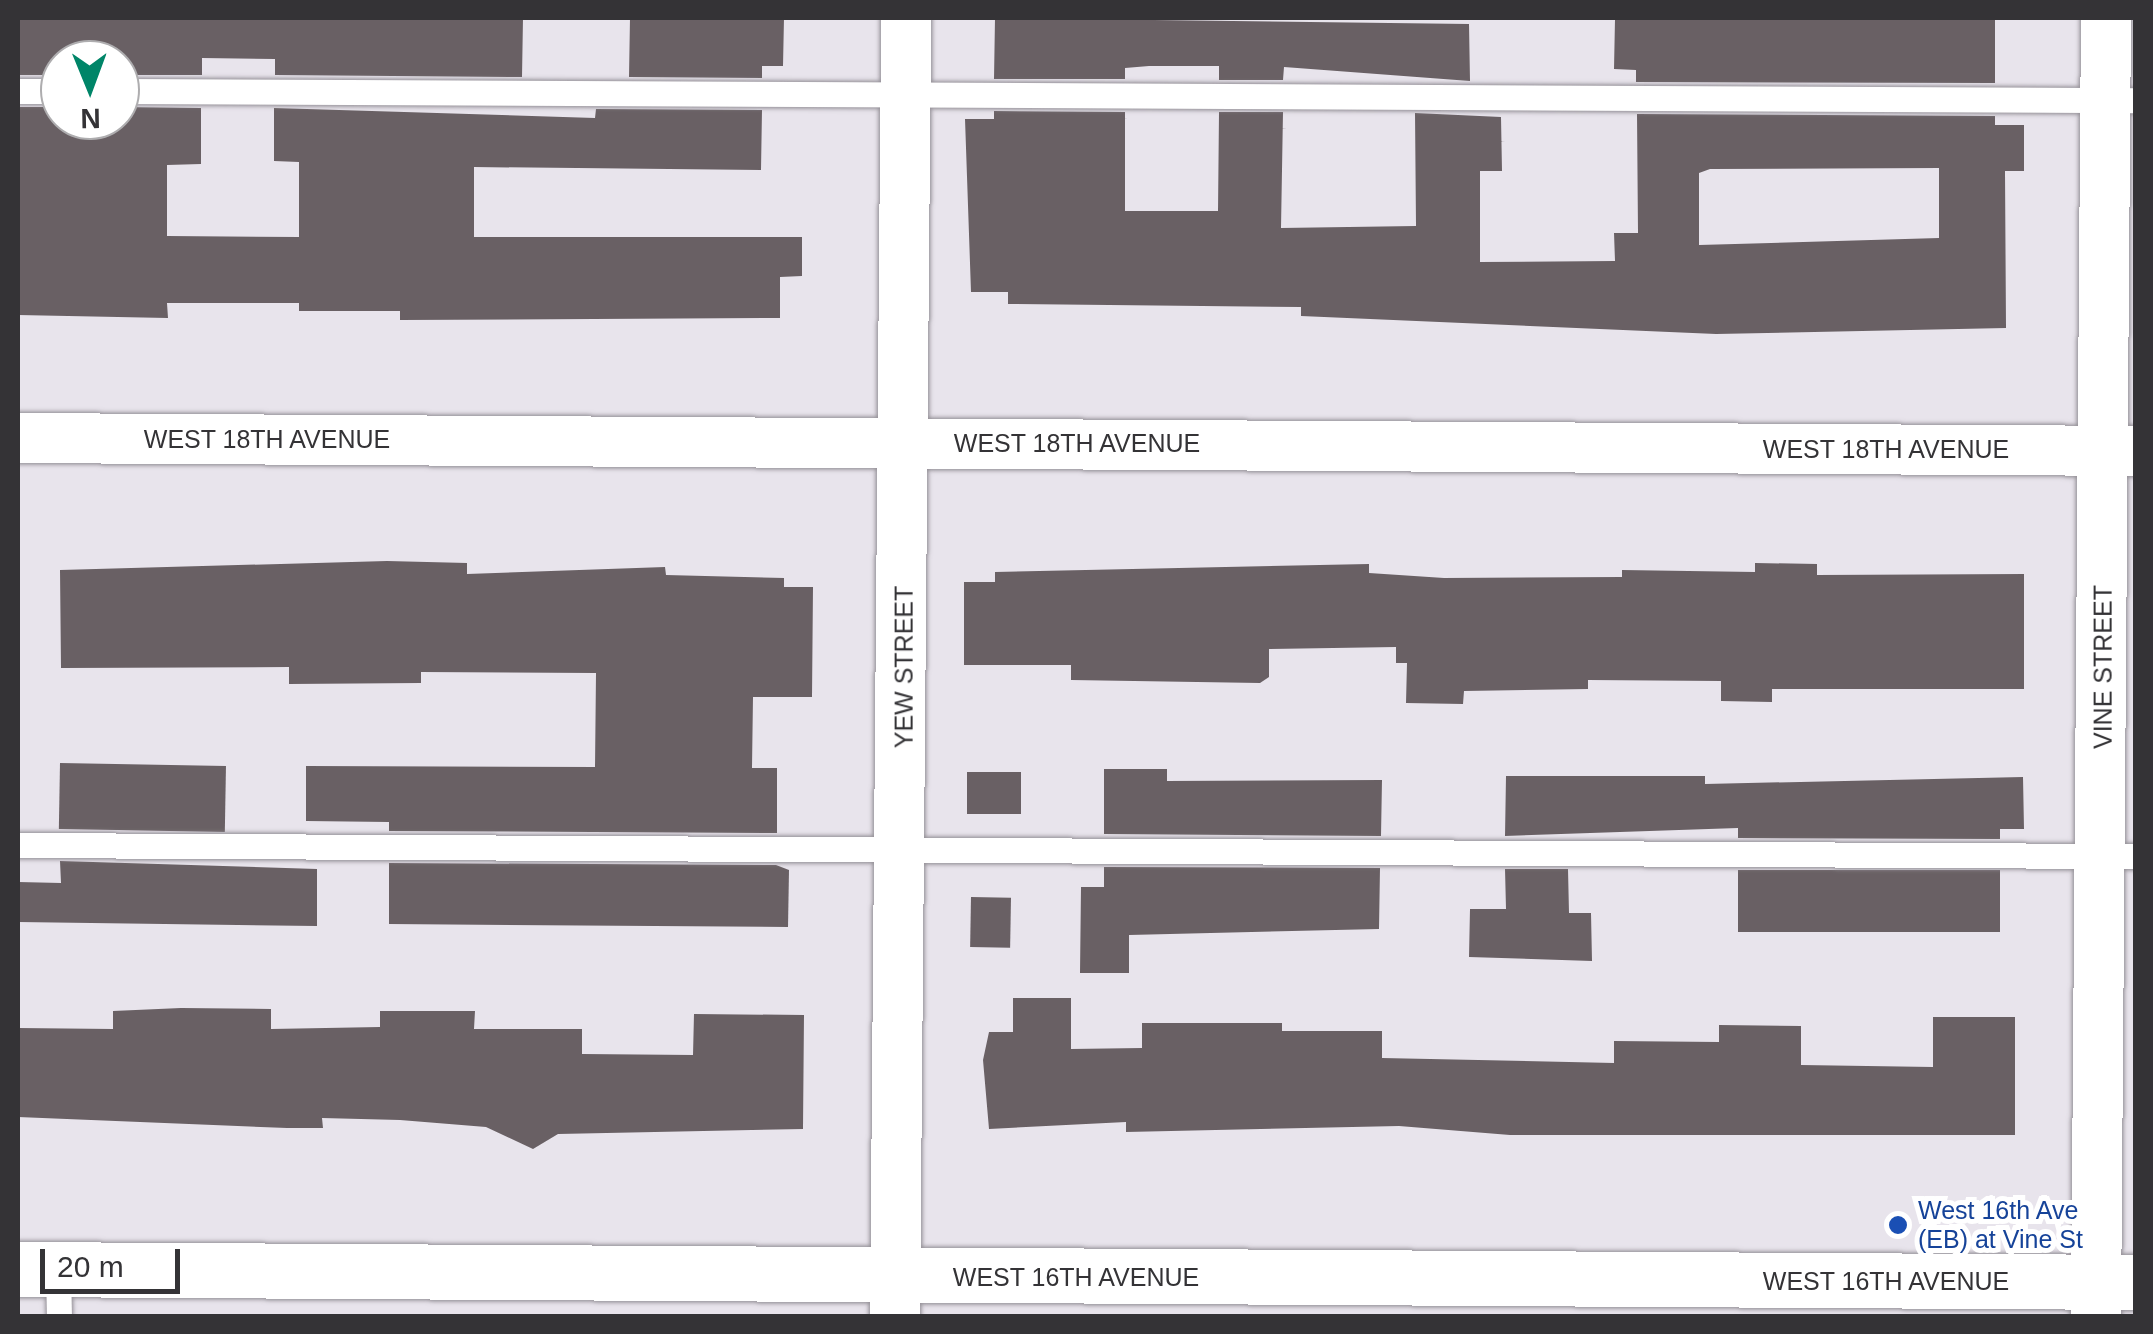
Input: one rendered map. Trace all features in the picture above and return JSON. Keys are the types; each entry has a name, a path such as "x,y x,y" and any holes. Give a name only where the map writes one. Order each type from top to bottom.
{"main road":[{"name":"WEST 16TH AVENUE","path":"45,1285 896,1296 2110,1293"}],"street":[{"name":"YEW STREET","path":"896,1296 903,849 906,18"},
{"name":"VINE STREET","path":"2106,18 2120,100 2119,856 2110,1293"},
{"name":"WEST 18TH AVENUE","path":"18,438 2119,451"}],"lane":[{"path":"140,91 2120,100"},
{"path":"18,845 2119,856"}],"path":[{"path":"1896,1212 1898,1225"}],"building":[{"path":"18,18 523,18 522,77 275,75 275,59 202,58 202,75 140,75 140,40 40,40 40,75 18,75"},
{"path":"630,18 784,18 783,66 762,66 762,78 629,77"},
{"path":"995,18 1469,24 1470,81 1284,67 1283,80 1219,80 1219,66 1125,68 1125,79 994,79"},
{"path":"1995,18 1995,83 1636,82 1636,70 1614,69 1615,19"},
{"path":"18,107 40,107 40,140 140,140 140,107 201,108 201,164 167,165 167,236 299,237 299,162 274,161 274,108 595,118 596,109 762,110 761,170 474,167 474,237 802,237 802,276 780,277 780,318 400,320 400,311 299,311 299,303 167,303 168,318 18,315"},
{"path":"994,111 1125,112 1125,211 1218,211 1219,112 1283,112 1281,228 1416,226 1415,113 1501,117 1502,171 1480,171 1480,262 1615,261 1614,233 1638,233 1637,114 1995,116 1995,125 2024,125 2024,171 2005,171 2006,328 1716,334 1301,316 1301,307 1008,304 1008,292 971,292 965,119 994,119","holes":["1939,168 1939,238 1699,245 1699,173 1710,169"]},
{"path":"387,561 467,563 467,574 665,567 666,575 784,578 784,587 813,587 812,697 753,697 752,768 777,768 777,833 389,831 389,822 306,821 306,766 595,767 596,673 421,672 421,683 289,684 289,667 61,668 60,570"},
{"path":"1755,563 1817,564 1817,575 2024,574 2024,689 1772,689 1772,702 1721,701 1721,681 1588,680 1588,689 1464,691 1463,704 1406,703 1407,663 1396,663 1396,647 1269,649 1269,677 1260,683 1071,680 1071,665 964,665 964,582 995,582 995,572 1369,564 1369,573 1444,578 1622,577 1622,570 1755,572"},
{"path":"60,763 226,766 225,832 59,829"},
{"path":"1104,769 1167,769 1167,781 1382,780 1381,836 1104,834"},
{"path":"967,772 1021,772 1021,814 967,814"},
{"path":"1506,776 1705,776 1705,784 2023,777 2024,829 2000,829 2000,839 1738,838 1738,828 1505,836"},
{"path":"60,861 317,869 317,926 18,922 18,882 61,883"},
{"path":"389,863 776,865 789,870 788,927 389,924"},
{"path":"1104,867 1380,868 1379,929 1129,935 1129,973 1080,973 1081,887 1104,887"},
{"path":"1505,869 1568,869 1569,913 1591,913 1592,961 1469,957 1470,909 1506,909"},
{"path":"1738,870 2000,870 2000,932 1738,932"},
{"path":"971,897 1011,898 1010,948 970,947"},
{"path":"1013,998 1071,998 1071,1049 1142,1048 1142,1023 1282,1023 1282,1031 1382,1031 1382,1058 1614,1063 1614,1041 1719,1042 1719,1025 1801,1026 1801,1065 1933,1067 1933,1017 2015,1017 2015,1135 1510,1135 1399,1126 1126,1132 1126,1122 989,1129 983,1060 989,1032 1013,1032"},
{"path":"271,1009 271,1029 380,1027 380,1011 475,1011 474,1029 582,1029 582,1054 693,1055 694,1014 804,1015 803,1129 558,1134 533,1149 486,1127 400,1120 322,1118 323,1128 287,1128 18,1117 18,1028 113,1029 113,1011"}],"place":[{"name":"West 16th Ave (EB) at Vine St","path":"1898,1225"}]}
